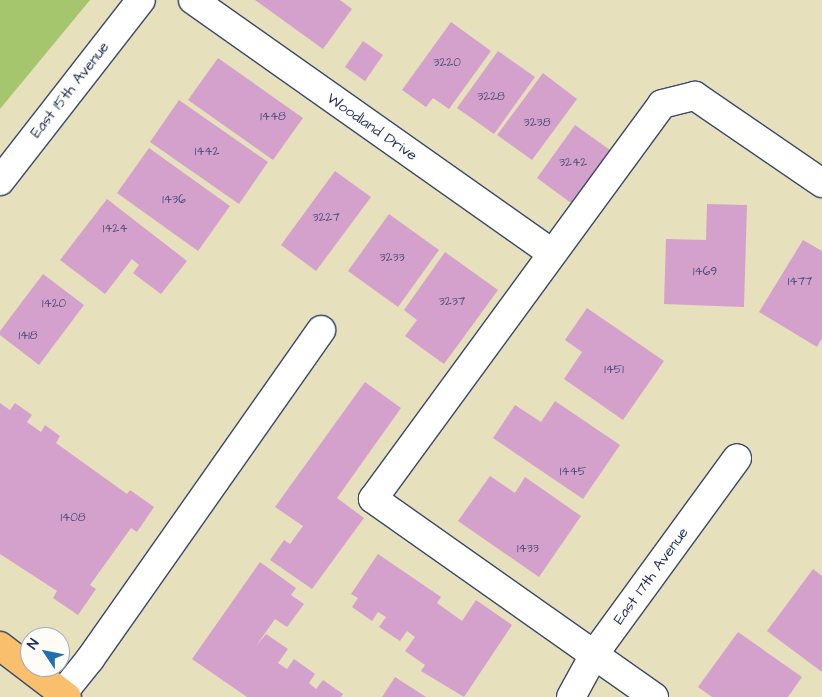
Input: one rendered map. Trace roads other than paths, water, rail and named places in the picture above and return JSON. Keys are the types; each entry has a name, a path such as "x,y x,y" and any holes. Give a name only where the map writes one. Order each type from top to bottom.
{"main road":[{"path":"0,646 64,695"}],"street":[{"name":"East 15th Avenue","path":"0,181 141,0"},
{"name":"Woodland Drive","path":"192,0 551,253"},
{"path":"654,697 596,653 373,498 662,104 695,96 822,183"},
{"path":"64,695 322,330"},
{"name":"East 17th Avenue","path":"571,697 596,653 737,458"}]}
